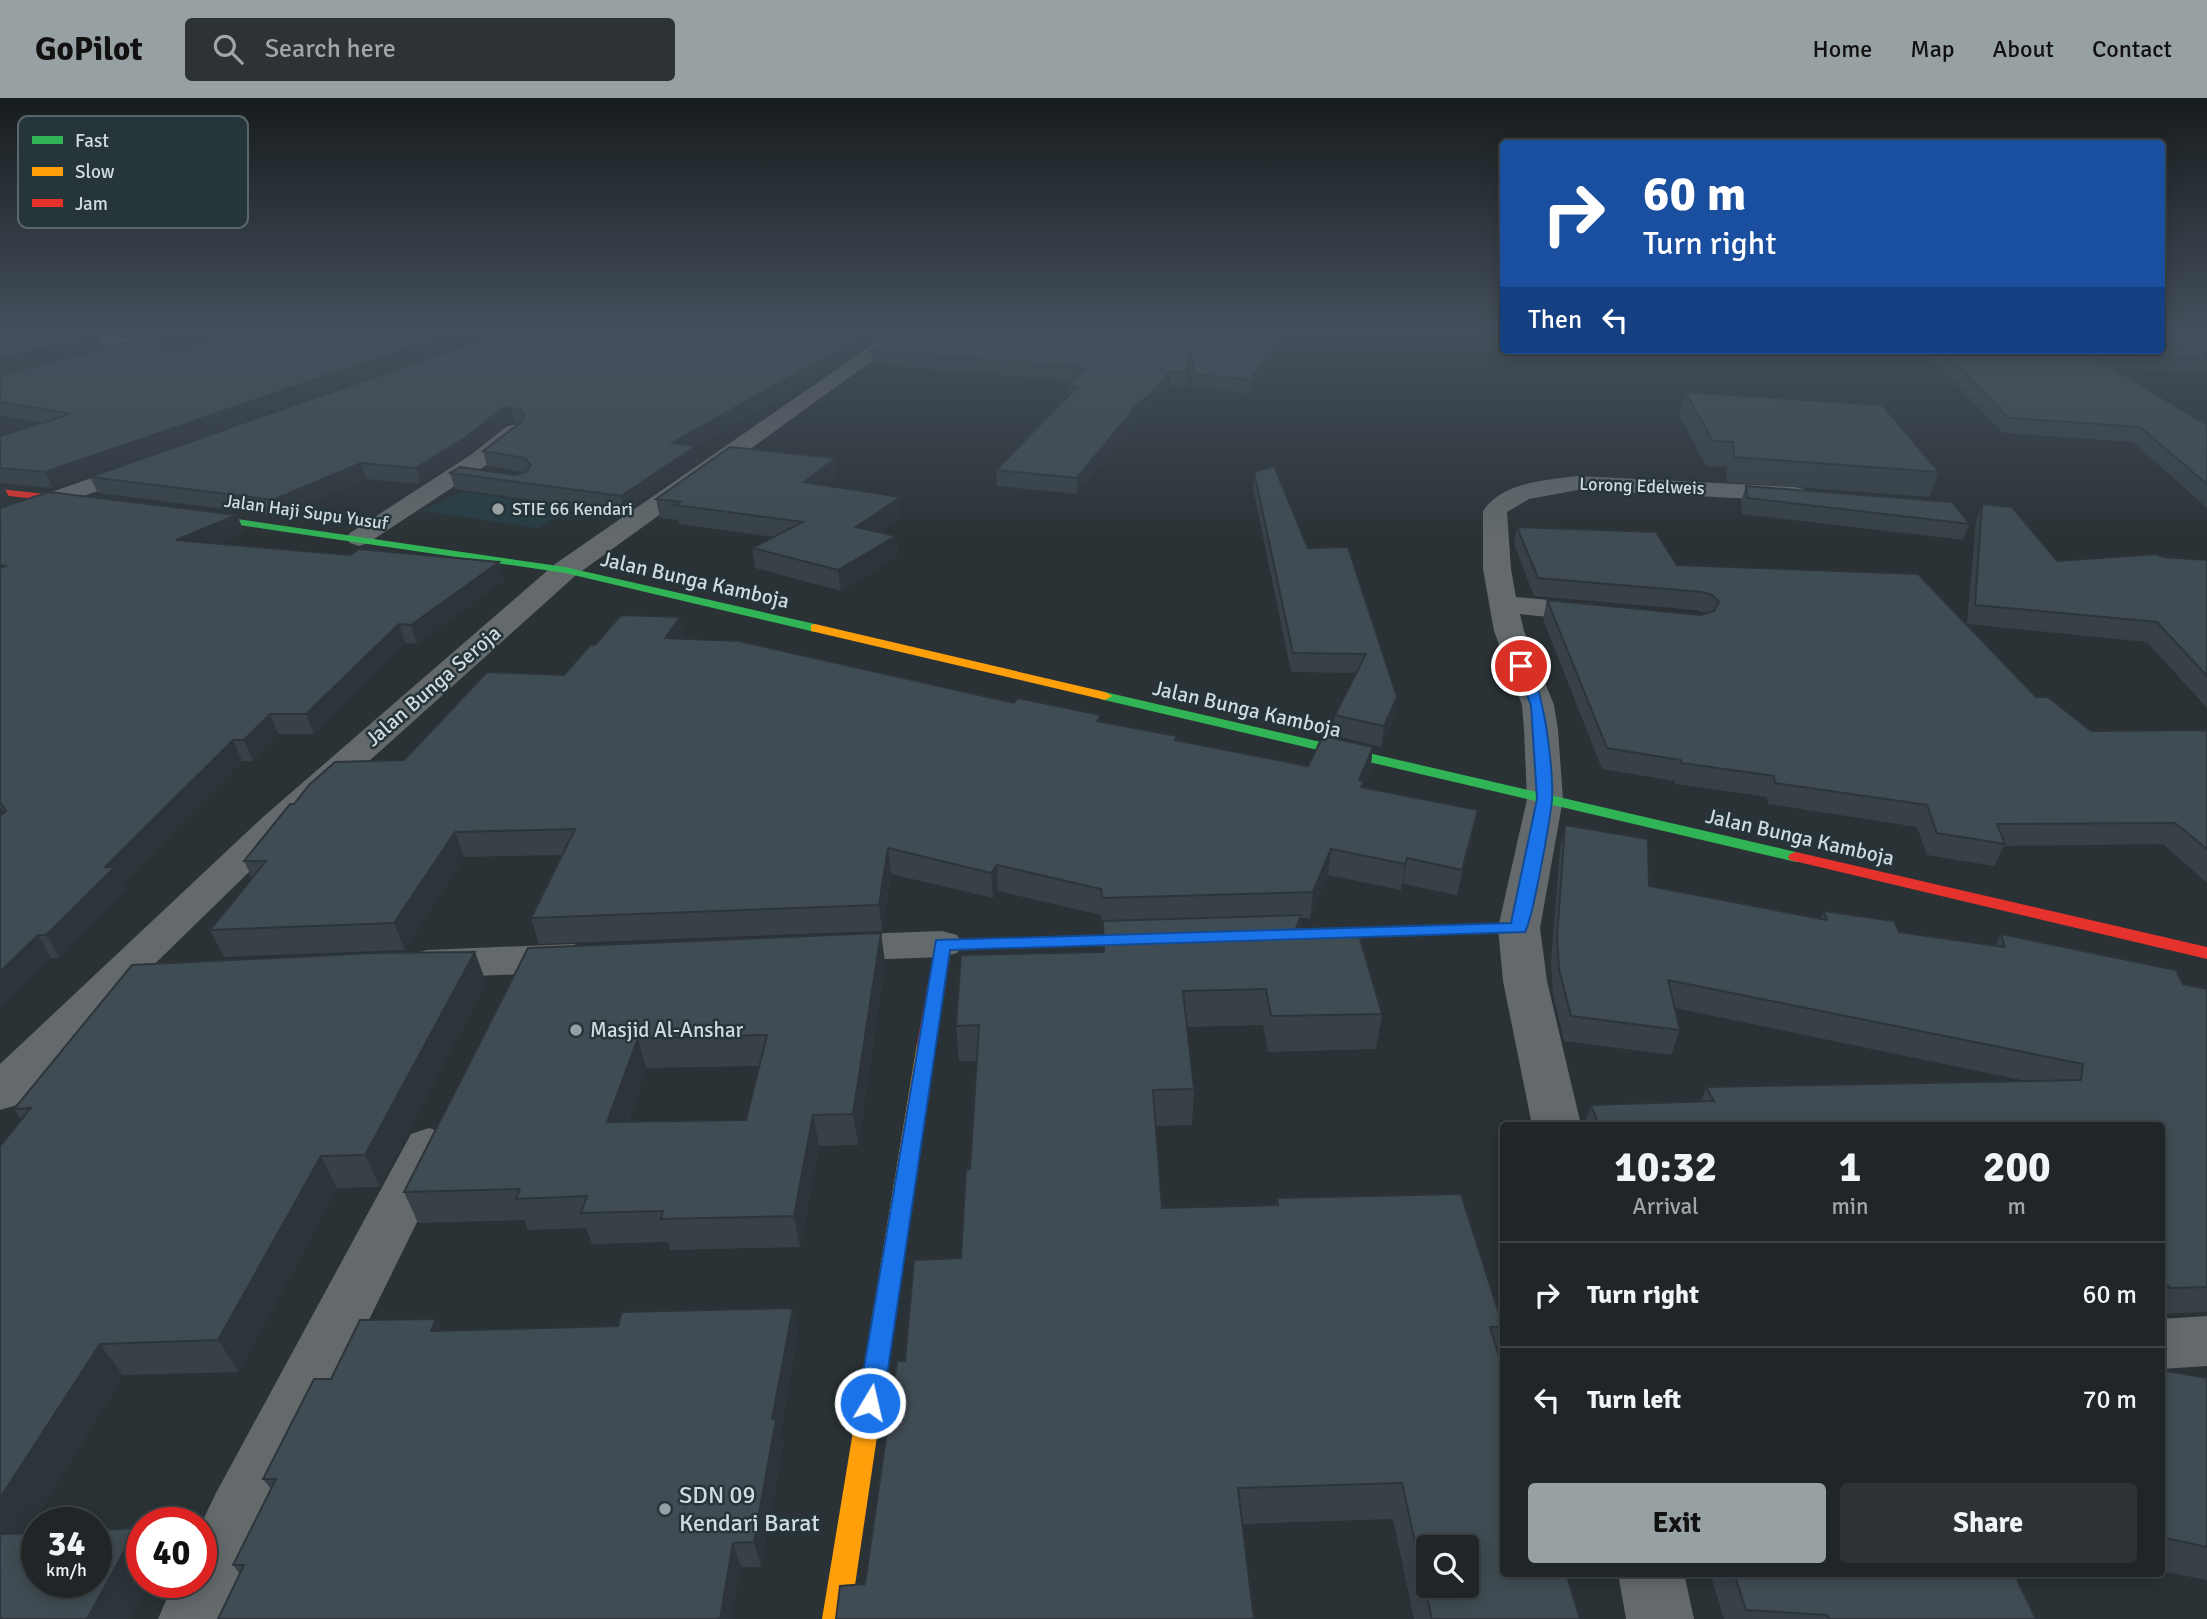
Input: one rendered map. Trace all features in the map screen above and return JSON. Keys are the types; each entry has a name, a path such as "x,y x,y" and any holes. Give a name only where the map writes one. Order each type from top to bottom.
{"street":[{"name":"Jalan Bunga Seroja","path":"0,1093 115,978 276,825 565,570 806,400"},
{"path":"359,538 460,472 515,431"},
{"path":"0,518 168,457"},
{"path":"460,472 496,477"},
{"name":"Lorong Edelweis","path":"1555,1122 1525,981 1519,928 1545,799 1538,705 1509,631 1497,569 1495,511 1506,501 1544,487 1578,483 1621,483 1814,496"},
{"path":"0,492 101,503"},
{"name":"Jalan Haji Supu Yusuf","path":"169,512 565,570"},
{"name":"Jalan Bunga Kamboja","path":"565,570 2207,953"},
{"path":"1504,604 1627,616"},
{"path":"1231,936 1519,928"},
{"path":"793,950 1176,938"},
{"path":"836,1619 942,944"},
{"path":"386,966 617,957"},
{"path":"497,1009 522,960"},
{"path":"115,978 169,976"},
{"path":"192,1619 239,1515 448,1107"},
{"path":"2165,1344 2207,1341"},
{"path":"1652,1577 1660,1619"}],"shaded area":[{"name":"STIE 66 Kendari","path":"462,492 572,508 537,528 423,511"}],"building":[{"path":"255,400 45,472 0,468 0,436 71,414 0,402"},
{"path":"310,400 749,400 672,443 696,446 621,496 450,473 460,467 515,475 526,472 531,465 524,458 483,451 521,422 524,415 522,410 512,408 501,409 466,437 416,468 361,463 273,500 90,477"},
{"path":"1064,400 1143,400 1077,478 996,470"},
{"path":"1690,400 1806,400 1882,405 1939,472 1734,457 1733,442 1713,441"},
{"path":"1991,400 2165,400 2207,425 2207,484 2140,427 2009,418"},
{"path":"730,447 836,458 804,482 901,497 856,527 896,536 838,570 752,548 803,522 675,505 680,502 656,499"},
{"path":"1274,466 1308,548 1348,547 1397,697 1384,726 1335,715 1366,654 1293,653 1254,472"},
{"path":"1746,486 1952,502 1970,524 1747,498"},
{"path":"49,492 237,515 176,540 350,555 359,549 499,562 411,625 399,624 306,714 270,714 244,740 233,740 105,867 115,867 46,935 38,935 0,972 0,816 6,811 0,802 0,568 5,566 0,565 0,508"},
{"path":"1982,504 2012,507 2057,561 2157,554 2163,557 2207,560 2207,676 2157,622 1975,605"},
{"path":"1517,527 1656,532 1677,565 1918,574 2036,697 2048,697 2091,731 2207,730 2207,849 2175,823 1997,824 2005,844 1937,833 1927,805 1775,783 1774,776 1681,763 1681,760 1607,748 1547,600 1701,615 1714,611 1719,602 1712,595 1702,592 1538,578"},
{"path":"621,615 680,617 665,638 739,641 1014,703 1018,698 1101,715 1097,721 1177,736 1175,740 1308,766 1323,736 1373,747 1359,780 1364,781 1361,787 1478,810 1462,870 1407,858 1405,864 1331,849 1313,892 1102,898 1101,889 997,865 991,873 888,848 879,905 531,918 575,829 455,832 394,923 210,930 266,861 244,861 290,804 294,804 309,785 335,762 404,760 487,672 564,675"},
{"path":"1565,825 1648,839 1649,886 1827,920 1824,911 1894,921 1899,932 2005,947 2001,934 2176,970 2183,984 2207,989 2207,1287 2170,1288 2165,1282 2165,1122 1598,1122 1591,1105 1714,1101 1706,1087 2081,1080 2083,1064 1668,980 1680,1030 1571,1016 1559,969 1557,938"},
{"path":"1301,915 1293,936 1359,935 1382,1014 1271,1016 1266,989 1183,991 1194,1089 1153,1090 1162,1208 1278,1205 1277,1198 1461,1194 1500,1317 1500,1327 1490,1327 1500,1359 1500,1577 1567,1577 1580,1619 1432,1619 1427,1598 1479,1598 1479,1535 1416,1535 1416,1546 1402,1483 1238,1488 1254,1619 836,1619 840,1586 865,1584 897,1361 905,1361 914,1260 961,1258 966,1169 970,1169 979,1025 956,1026 961,955 1104,952 1103,921"},
{"path":"881,933 853,1114 813,1115 794,1216 661,1219 663,1211 581,1213 587,1196 516,1199 520,1189 404,1192 528,948","holes":["767,1035 746,1120 607,1122 638,1038"]},
{"path":"475,952 365,1155 321,1156 218,1340 100,1344 0,1498 0,1146 31,1108 14,1109 132,965 372,953"},
{"path":"793,1308 772,1419 776,1419 754,1542 733,1543 720,1619 218,1619 244,1565 233,1565 276,1479 263,1479 314,1379 331,1379 360,1320 436,1319 431,1331 618,1326 622,1312"},
{"path":"2165,1371 2207,1378 2207,1547 2165,1538"},
{"path":"112,1529 126,1529 126,1548 112,1574"},
{"path":"21,1533 21,1598 99,1598 87,1619 0,1619 0,1534"},
{"path":"1735,1577 2016,1577 2036,1619 1829,1619 1827,1615 1746,1610"}],"traffic: fast":[{"path":"189,515 565,570 815,628"},
{"path":"1105,696 1796,857"}],"traffic: slow":[{"path":"815,628 1105,696"},
{"path":"1248,936 1519,928"},
{"path":"836,1619 926,1044"}],"traffic: jam":[{"path":"0,492 91,502"},
{"path":"1796,857 2207,953"},
{"path":"926,1044 942,944 1156,938"}],"place":[{"name":"STIE 66 Kendari","path":"498,509"},
{"name":"Masjid Al-Anshar","path":"576,1030"},
{"name":"SDN 09 Kendari Barat","path":"665,1509"}],"route":[{"path":"870,1403 942,944 1519,928 1545,799 1538,705 1521,666"}]}
